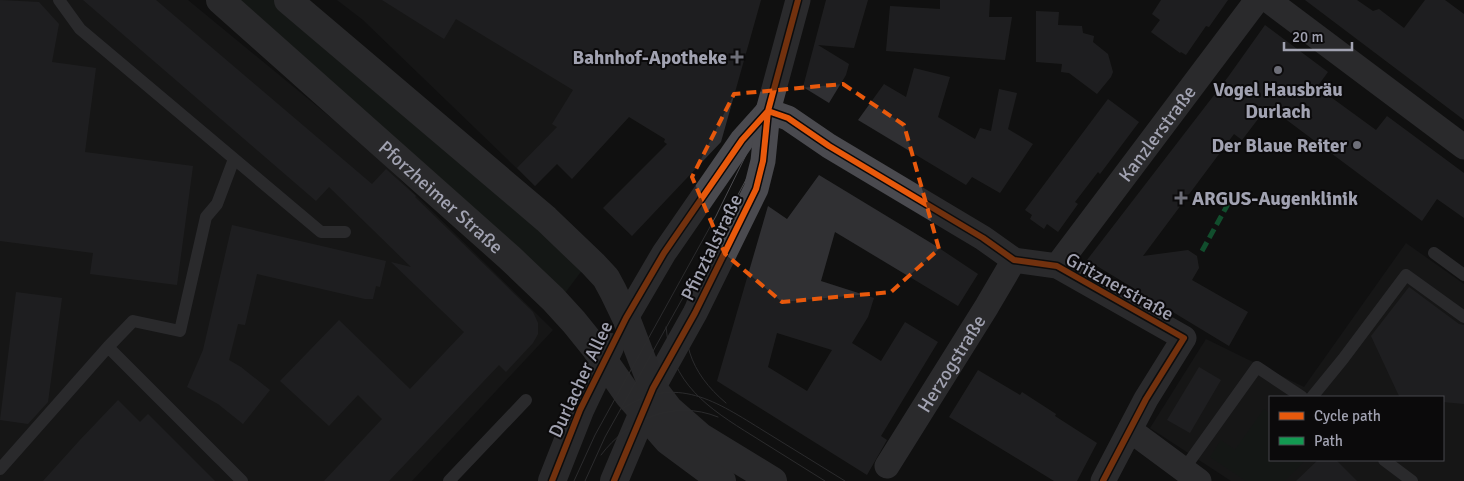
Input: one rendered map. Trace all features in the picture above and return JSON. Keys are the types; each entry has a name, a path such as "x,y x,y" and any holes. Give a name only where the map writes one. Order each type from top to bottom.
{"main road":[{"name":"Pforzheimer Straße","path":"220,0 510,258 553,299 595,348 622,387 648,399"},
{"path":"288,0 546,219 606,278 626,318 648,399 668,441 722,481"},
{"name":"Durlacher Allee","path":"552,481 572,427 626,318"},
{"path":"614,481 648,399"},
{"path":"648,399 674,414 701,437 773,481"}],"street":[{"name":"Pfinztalstraße","path":"648,399 695,313 756,188 763,161 768,111 798,0"},
{"name":"Kanzlerstraße","path":"1057,266 1257,0"},
{"path":"1268,0 1464,147"},
{"name":"Pfinztalstraße","path":"626,318 664,253 742,140 768,111"},
{"name":"Gritznerstraße","path":"768,111 788,118 829,146 983,238 1014,260 1057,266 1184,338 1146,399 1103,481"},
{"name":"Herzogstraße","path":"887,466 1014,260"},
{"path":"1130,430 1191,475"}],"lane":[{"path":"59,0 80,29 321,232 345,232"},
{"path":"0,469 108,347 133,322 180,331 206,217 217,204 234,159"},
{"path":"1434,253 1464,275"},
{"path":"1313,396 1406,275 1464,317"},
{"path":"108,347 242,481"},
{"path":"1191,475 1257,367 1300,396"},
{"path":"449,481 526,400"},
{"path":"1385,461 1412,481"}],"highlighted area":[{"path":"843,84 904,125 939,249 891,292 782,302 725,254 692,177 734,94"}],"shaded area":[{"path":"0,0 188,0 369,149 553,330 412,481 0,481"},
{"path":"226,0 283,0 586,265 562,297"},
{"path":"337,0 678,0 580,140 535,186 363,20"},
{"path":"1406,243 1464,284 1464,481 1231,481 1150,428 1206,339 1304,387"},
{"path":"1264,409 1269,413 1269,461 1304,461 1285,481 1246,481 1210,457 1221,440 1235,450"}],"building":[{"path":"0,0 39,2 59,24 52,62 96,68 85,152 193,166 177,285 90,274 93,253 0,241"},
{"path":"83,0 156,0 372,184 386,169 416,196 533,312 538,323 538,334 533,343 506,372 499,365 389,481 324,481 382,419 358,395 329,426 280,381 339,320 410,389 464,332 391,262 411,267 329,187 316,201"},
{"path":"382,0 761,0 721,142 632,236 603,208 667,144 664,142 665,139 629,117 572,179 557,164 535,186 517,168 557,127 552,124 573,90 456,19 444,39"},
{"path":"826,0 868,0 854,48 818,45 849,64 846,75 829,103 803,87"},
{"path":"940,0 990,0 989,17 1012,17 1005,60 886,51 890,6 940,9"},
{"path":"1161,0 1228,0 1209,27 1206,26 1186,55 1180,53 1151,32 1160,20 1152,14"},
{"path":"1305,0 1357,0 1373,11 1379,9 1404,28 1425,0 1445,0 1464,14 1464,120"},
{"path":"1036,11 1059,12 1058,25 1082,26 1083,33 1094,36 1093,42 1108,54 1113,72 1097,94 1069,73 1061,72 1062,64 1036,62"},
{"path":"1265,25 1328,72 1317,87 1376,130 1387,116 1464,173 1464,218 1437,199 1422,221 1268,106 1242,140 1234,134 1143,256 1188,250 1197,256 1199,268 1192,280 1248,312 1229,346 1087,260 1228,77"},
{"path":"914,68 950,77 938,117 975,139 980,128 991,131 999,89 1017,93 1008,129 1033,144 1000,193 972,177 966,185 858,120 884,84 906,97"},
{"path":"1108,99 1139,122 1100,174 1098,172 1075,202 1078,204 1058,232 1047,224 1044,229 1030,219 1032,215 1025,210"},
{"path":"819,175 936,246 978,274 958,306 835,232 821,281 874,298 868,317 852,343 881,361 905,322 938,342 881,436 887,440 867,475 717,381 768,206 787,219","holes":["777,333 832,350 807,391 768,367"]},
{"path":"232,225 386,261 380,287 376,286 373,299 365,299 257,274 245,325 238,324 229,360 270,390 243,424 218,404 187,387 203,350"},
{"path":"1409,287 1459,324 1464,325 1464,404 1444,402 1444,396 1399,396 1371,336"},
{"path":"16,292 62,298 48,402 28,424 0,420"},
{"path":"1199,367 1221,380 1190,433 1167,420"},
{"path":"978,370 1020,395 1022,392 1097,443 1077,481 1054,481 949,417"},
{"path":"118,400 140,422 148,414 215,481 43,481"},
{"path":"1317,461 1337,461 1357,481 1296,481"}],"tram line":[{"path":"574,481 595,435 716,216 746,155 758,123 792,0"},
{"path":"585,481 605,437 695,276 749,174 773,113 804,0"},
{"path":"689,292 685,324 690,353 703,379 726,403"},
{"path":"666,327 669,347 675,364 694,392 737,426 825,481"},
{"path":"622,409 642,398 660,393 678,392 696,396 730,410 845,481"},
{"path":"601,455 624,431 638,422 653,416 685,410 718,417"}],"marked path":[{"path":"1202,251 1233,195"}],"cycle path":[{"path":"614,481 653,388 695,313 756,189 763,161 768,111 798,0"},
{"path":"768,111 788,118 829,146 983,238 1014,260 1057,266 1184,338 1146,399 1103,481"},
{"path":"552,481 580,410 626,318 664,253 742,140 768,111"}],"place":[{"name":"Bahnhof-Apotheke","path":"737,57"},
{"name":"Vogel Hausbräu Durlach","path":"1278,70"},
{"name":"Der Blaue Reiter","path":"1357,145"},
{"name":"ARGUS-Augenklinik","path":"1181,198"}]}
